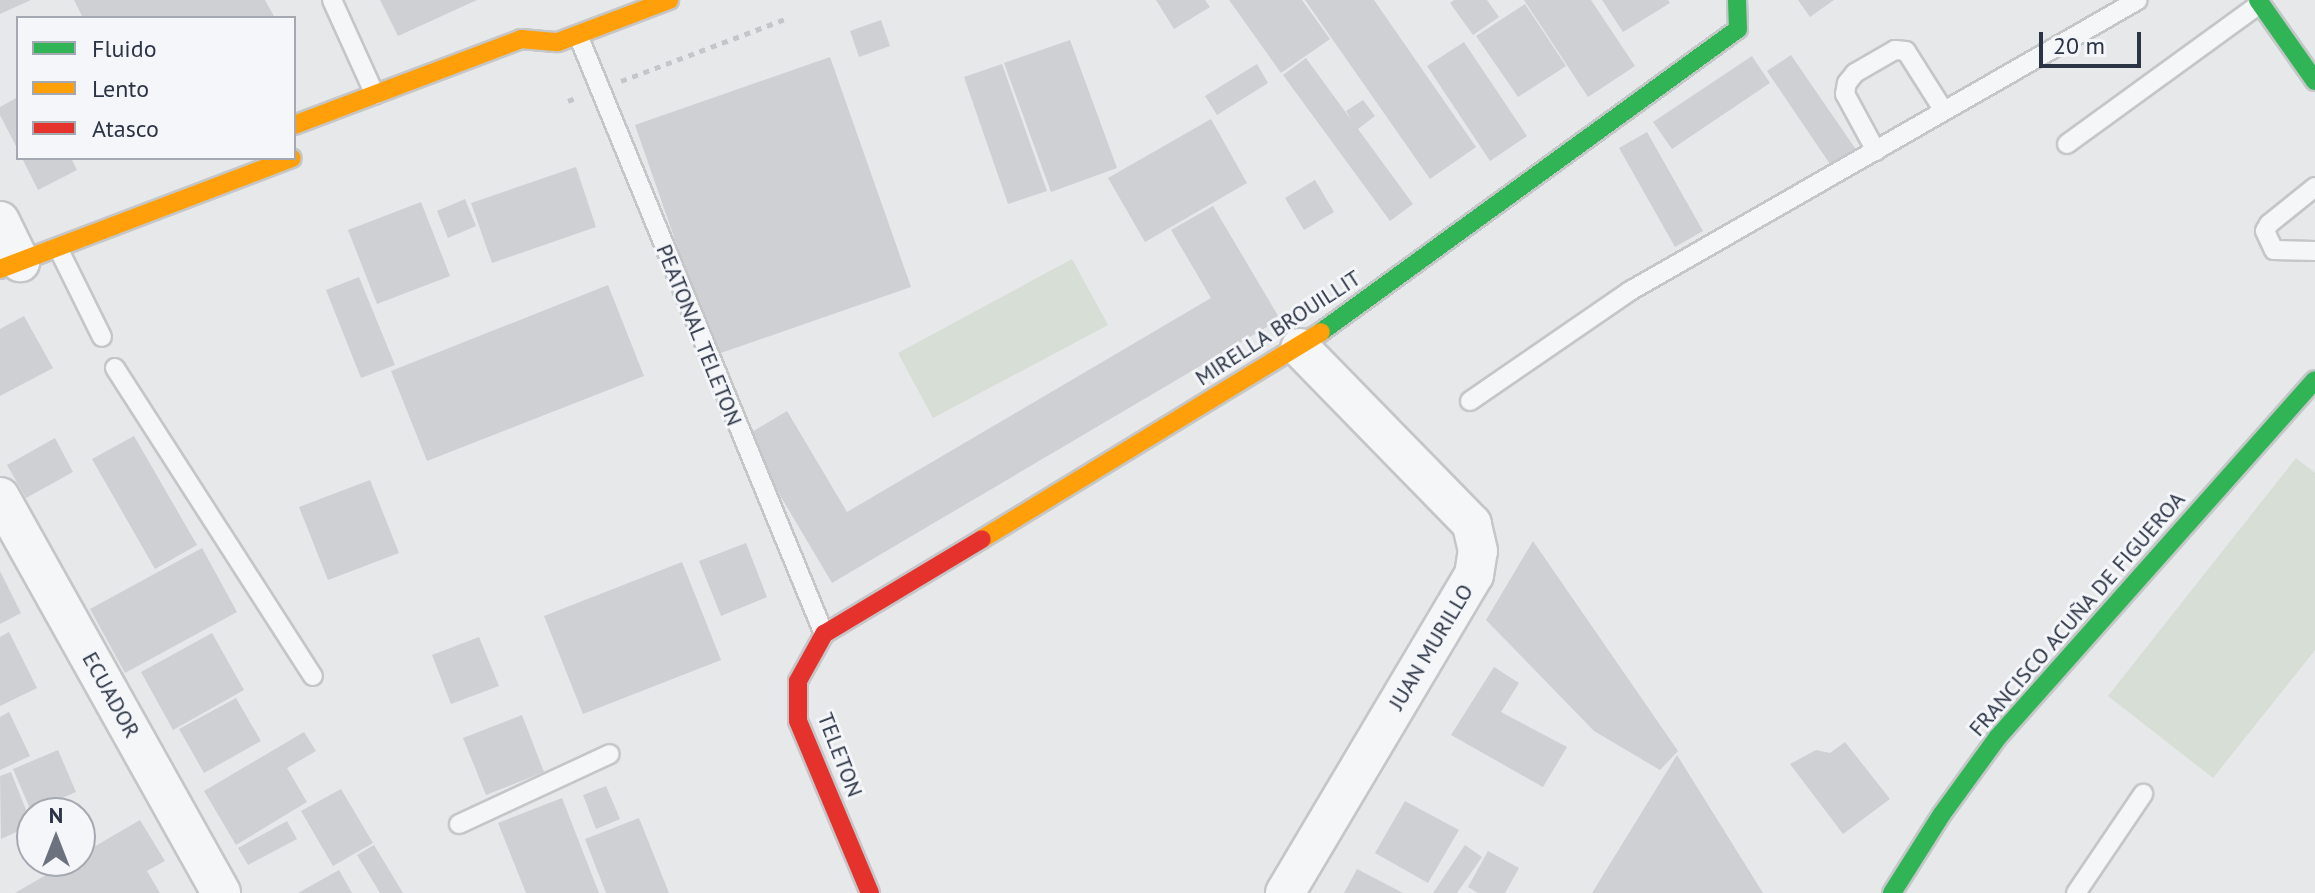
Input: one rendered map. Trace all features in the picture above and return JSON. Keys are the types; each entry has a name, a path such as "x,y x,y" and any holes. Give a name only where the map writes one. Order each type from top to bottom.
{"main road":[{"path":"542,57 558,42 669,0"},
{"name":"MIRELLA BROUILLIT","path":"824,634 1300,348 1738,29 1740,10 1737,0"},
{"path":"2259,2 2315,81"},
{"path":"296,124 521,39 558,42"},
{"path":"8,242 58,248 288,160"},
{"name":"FRANCISCO ACUÑA DE FIGUEROA","path":"1892,893 1942,814 1998,737 2315,380"},
{"name":"TELETON","path":"824,634 798,681 798,721 870,893"}],"street":[{"name":"JUAN MURILLO","path":"1285,893 1474,575 1478,551 1472,524 1300,348"},
{"name":"ECUADOR","path":"0,497 221,893"}],"lane":[{"path":"332,0 375,95"},
{"path":"1470,401 1630,291 2138,0"},
{"path":"2067,144 2259,2"},
{"name":"PEATONAL TELETON","path":"578,35 824,634"},
{"path":"1876,151 1845,94 1847,83 1855,73 1895,50 1906,51 1944,111"},
{"path":"2315,187 2269,224 2265,231 2274,250 2315,251"},
{"path":"58,248 102,337"},
{"path":"115,368 313,676"},
{"path":"459,824 610,754"},
{"path":"2076,893 2143,794"}],"path":[{"path":"568,101 785,19"}],"shaded area":[{"path":"1072,259 1108,325 933,418 898,353"},
{"path":"2296,458 2315,473 2315,650 2213,778 2108,696"}],"building":[{"path":"0,0 31,0 0,14"},
{"path":"74,0 265,0 274,16 82,16"},
{"path":"380,0 477,0 398,36"},
{"path":"1156,0 1205,0 1210,7 1174,29"},
{"path":"1229,0 1302,0 1330,39 1281,73"},
{"path":"1305,0 1374,0 1476,147 1430,179"},
{"path":"1454,0 1487,0 1499,17 1473,35 1450,3"},
{"path":"1524,0 1591,0 1635,66 1588,97"},
{"path":"1602,0 1668,0 1670,3 1623,32"},
{"path":"1798,0 1834,0 1810,17"},
{"path":"1525,4 1566,66 1518,97 1476,36"},
{"path":"881,20 890,46 859,57 850,31"},
{"path":"1070,40 1117,168 1051,192 1004,63"},
{"path":"1464,42 1527,136 1490,161 1427,66"},
{"path":"1791,55 1857,151 1832,167 1767,71"},
{"path":"1752,56 1770,83 1672,149 1653,122"},
{"path":"830,57 911,287 715,355 635,125"},
{"path":"1306,58 1352,121 1346,111 1363,100 1375,116 1358,129 1413,204 1390,221 1283,75"},
{"path":"1002,64 1047,191 1008,204 964,77"},
{"path":"1257,64 1268,83 1217,115 1205,96"},
{"path":"16,98 16,146 0,115 0,107"},
{"path":"1211,119 1247,183 1145,242 1108,178"},
{"path":"1647,132 1703,231 1675,247 1619,148"},
{"path":"23,160 72,160 77,170 38,190"},
{"path":"576,167 596,227 492,263 471,203"},
{"path":"1315,180 1334,212 1304,230 1285,198"},
{"path":"465,199 476,226 448,238 437,211"},
{"path":"421,202 450,276 377,304 348,230"},
{"path":"1213,206 1280,319 832,583 745,436 787,411 847,512 1211,298 1171,230"},
{"path":"359,277 395,365 361,378 326,290"},
{"path":"608,285 644,376 427,461 391,371"},
{"path":"24,316 53,368 0,396 0,329"},
{"path":"134,436 197,545 155,569 92,459"},
{"path":"55,438 73,472 26,498 7,465"},
{"path":"370,480 399,553 328,580 299,507"},
{"path":"1533,541 1678,751 1660,770 1594,731 1486,620"},
{"path":"746,543 767,597 721,616 699,561"},
{"path":"202,548 237,612 125,673 90,609"},
{"path":"682,562 721,660 583,714 544,616"},
{"path":"0,571 21,613 0,624"},
{"path":"9,632 37,688 0,706 0,637"},
{"path":"212,633 244,690 173,730 141,672"},
{"path":"479,637 499,686 451,704 432,655"},
{"path":"1494,667 1519,683 1501,712 1567,747 1543,787 1451,735"},
{"path":"236,698 261,741 204,773 179,729"},
{"path":"9,712 30,756 0,770 0,717"},
{"path":"522,715 544,772 486,795 463,738"},
{"path":"304,732 316,751 287,768 307,802 236,845 204,791"},
{"path":"1845,742 1890,799 1843,834 1790,764 1816,750 1830,753"},
{"path":"58,750 76,792 64,797 25,797 13,769"},
{"path":"1677,755 1763,893 1592,893"},
{"path":"11,772 21,797 16,797 16,832 1,839 0,776"},
{"path":"606,786 620,819 596,829 583,795"},
{"path":"341,789 373,843 333,866 301,811"},
{"path":"562,798 599,893 526,893 498,823"},
{"path":"1405,801 1459,830 1428,883 1375,853"},
{"path":"639,818 669,893 606,893 585,839"},
{"path":"140,820 165,861 147,871 160,893 15,893 42,877 96,877 96,846"},
{"path":"287,821 297,839 248,865 238,848"},
{"path":"374,845 403,893 380,893 357,855"},
{"path":"1465,845 1482,857 1457,893 1433,893"},
{"path":"1488,851 1519,868 1505,893 1478,893 1468,887"},
{"path":"1357,869 1403,893 1344,893"},
{"path":"339,870 352,893 298,893"}],"traffic: fast":[{"path":"1321,332 1738,29 1737,0"},
{"path":"2258,0 2315,81"},
{"path":"1892,893 1942,814 1998,737 2315,380"}],"traffic: slow":[{"path":"296,124 521,39 558,42 669,0"},
{"path":"0,269 287,160"},
{"path":"982,539 1321,332"}],"traffic: jam":[{"path":"870,893 798,721 798,681 824,634 982,539"}]}
